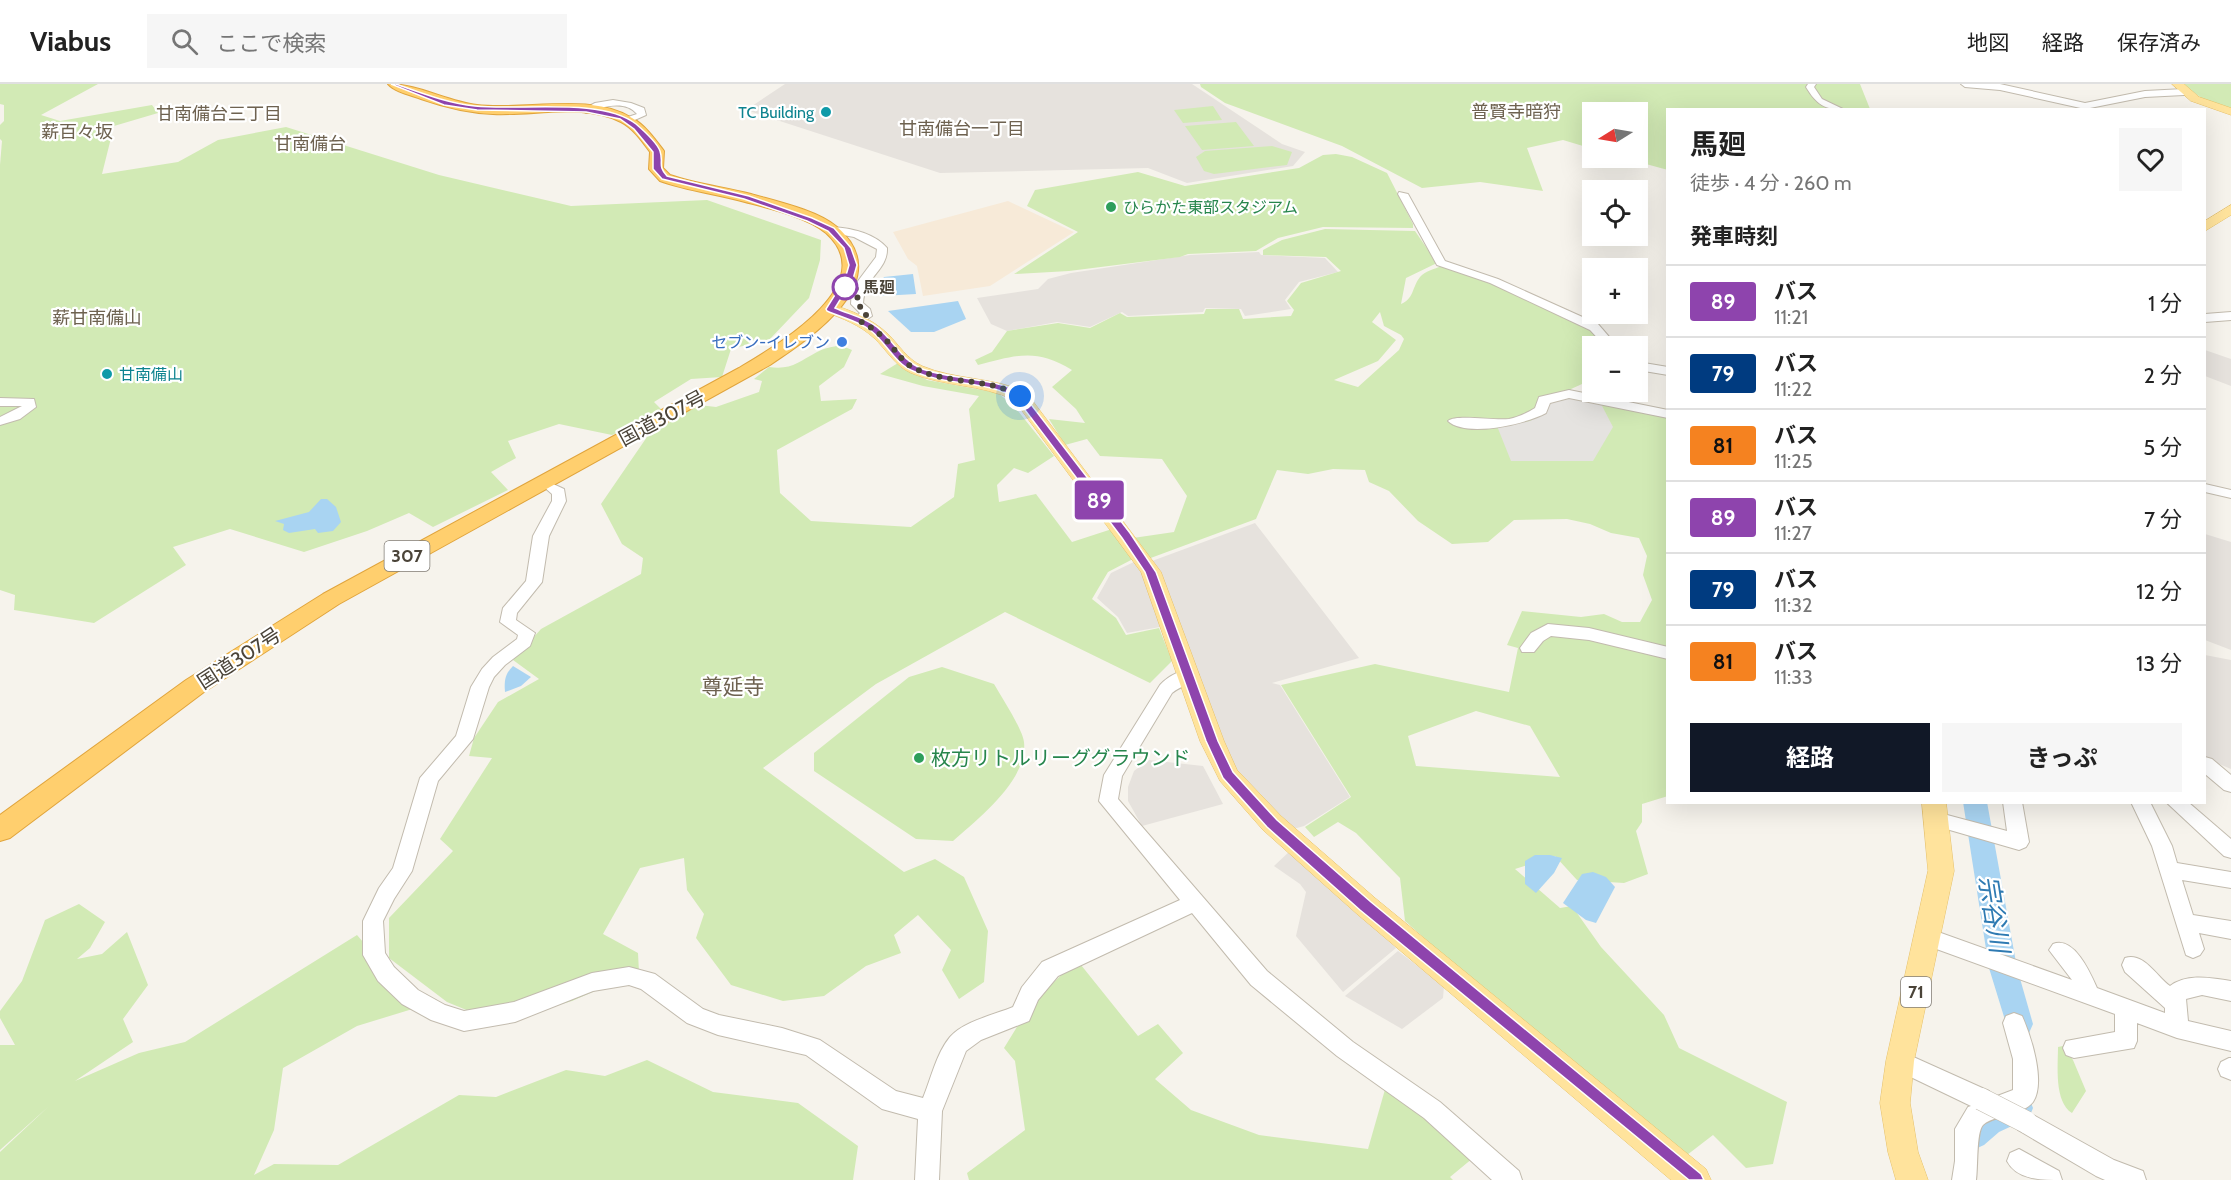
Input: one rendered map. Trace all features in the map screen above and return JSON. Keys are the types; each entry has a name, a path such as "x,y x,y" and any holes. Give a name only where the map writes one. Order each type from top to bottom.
{"highway":[{"name":"国道307号","path":"0,830 195,686 331,599 746,372 784,348 818,323 849,279 853,265 847,248 831,230 810,219 746,197 664,178 657,169 657,151 628,120 586,110 477,108 446,104 394,84"}],"main road":[{"path":"2181,88 2195,99 2231,112"},
{"path":"2206,226 2231,209"},
{"path":"830,309 872,327 903,361 915,369 932,375 1006,388 1020,396 1126,536 1150,572 1190,675 1212,741 1228,775 1272,823 1366,906 1695,1180"},
{"name":"71","path":"1912,1180 1903,1152 1895,1103 1900,1061 1941,872 1935,811"}],"street":[{"path":"1812,84 1810,87 1819,101 1836,108"},
{"path":"1965,84 2000,87 2085,106 2181,88"},
{"path":"1403,194 1441,263 1494,281 1594,327 1602,336"},
{"path":"831,230 856,235 882,248 882,257 858,289 857,304 866,312 866,316 860,321"},
{"path":"2206,318 2231,316"},
{"path":"1648,368 1666,371"},
{"path":"1455,421 1515,423 1541,410 1544,400 1569,394 1666,414"},
{"path":"0,402 29,402 29,407 23,411 0,421"},
{"path":"551,487 559,492 559,501 541,536 534,582 509,612 508,622 527,633 524,642 499,661 488,673 480,687 464,739 429,778 402,871 386,894 373,921 374,955 386,974 410,997 439,1014 464,1021 515,1012 592,982 629,976 647,981 694,1016 718,1025 782,1038 812,1047 890,1101 930,1111"},
{"path":"2206,488 2231,494"},
{"path":"1528,648 1537,637 1548,630 1589,634 1666,653"},
{"path":"1190,675 1172,682 1166,690 1113,775 1108,801 1259,978 1345,1048 1432,1110 1510,1180"},
{"path":"2206,765 2231,785"},
{"path":"1935,811 1979,831 2019,842 2012,804"},
{"path":"2141,804 2162,846 2193,950"},
{"path":"2177,804 2231,850"},
{"path":"2169,870 2231,880"},
{"path":"927,1180 930,1111 950,1058 958,1044 973,1033 1021,1014 1030,994 1050,969 1194,903"},
{"path":"2184,922 2231,930"},
{"path":"1927,937 2020,974 2206,1037 2231,1041"},
{"path":"2060,950 2080,974 2089,996"},
{"path":"2133,964 2157,989 2175,1003"},
{"path":"2178,1028 2175,1003 2178,991 2202,986 2231,992"},
{"path":"2074,1048 2127,1041 2126,1010"},
{"path":"1964,1180 1967,1161 1967,1129 1976,1115 2012,1103 2024,1096 2025,1060 2014,1023"},
{"path":"1900,1061 1981,1099 2105,1168 2134,1180"},
{"path":"2019,1161 2050,1180"}],"shaded area":[{"path":"785,84 1192,84 1282,144 1305,152 1293,166 1187,183 1148,168 940,173 746,110"},
{"path":"1008,201 1074,232 990,286 923,296 917,266 908,259 893,232"},
{"path":"1259,252 1261,255 1325,258 1338,272 1299,282 1285,300 1291,309 1245,316 1241,309 1205,308 1203,312 1128,316 1122,312 1090,327 1057,322 1007,331 991,324 977,298 1038,289 1048,279 1071,273 1190,255"},
{"path":"2206,350 2231,359 2231,386 2206,376"},
{"path":"1572,398 1582,399 1582,402 1600,402 1613,427 1593,461 1511,461 1497,426 1530,421 1538,416 1548,401"},
{"path":"1255,523 1359,658 1272,683 1280,685 1350,797 1304,826 1290,830 1236,774 1152,561"},
{"path":"2206,534 2231,542 2231,650 2206,640"},
{"path":"1138,560 1160,627 1127,633 1118,617 1097,598 1111,573"},
{"path":"2206,655 2231,660 2231,769 2206,758"},
{"path":"1149,760 1203,766 1223,804 1142,826 1128,801 1128,787 1134,771"},
{"path":"1290,851 1396,948 1343,992 1296,936 1306,892 1300,884 1274,866"},
{"path":"1398,951 1444,986 1443,998 1402,1029 1345,996"}],"green space":[{"path":"0,84 98,84 41,115 60,121 152,105 158,113 114,126 102,174 178,162 218,140 286,127 439,175 571,206 707,200 821,240 820,260 809,298 770,339 731,349 722,377 691,379 654,402 663,411 612,435 559,424 508,441 516,458 491,472 508,490 433,527 409,513 367,531 304,552 230,529 173,547 186,565 94,623 14,610 15,595 0,590 0,165 2,141 0,125 4,121 4,105 0,104"},
{"path":"1200,84 1860,84 1870,108 1666,108 1666,169 1648,165 1648,102 1582,102 1582,146 1563,140 1527,148 1543,191 1480,182 1422,188 1342,146 1225,103"},
{"path":"2182,84 2231,84 2231,111 2210,104"},
{"path":"1213,106 1222,120 1183,123 1174,110"},
{"path":"1236,122 1254,146 1202,150 1185,126"},
{"path":"1272,146 1292,152 1287,165 1214,174 1204,171 1196,157 1205,151"},
{"path":"1336,154 1352,157 1387,173 1413,228 1323,227 1278,238 1256,251 1188,254 1180,257 1069,271 1014,274 1078,232 1027,206 1035,190 1138,172 1185,186 1299,168 1323,155"},
{"path":"1325,229 1415,231 1437,263 1406,278 1401,304 1408,299 1422,275 1442,266 1491,282 1589,329 1596,336 1582,336 1582,384 1571,389 1573,397 1582,399 1582,402 1596,402 1666,418 1666,797 1642,804 1642,822 1636,831 1648,874 1624,883 1577,880 1555,856 1515,869 1560,908 1572,906 1601,947 1664,1015 1679,1048 1787,1102 1773,1164 1746,1168 1713,1135 1687,1155 1528,1030 1405,921 1400,878 1356,833 1338,822 1314,837 1305,827 1351,797 1281,685 1375,664 1509,692 1518,648 1507,645 1522,611 1581,617 1604,614 1622,622 1640,622 1652,600 1643,575 1647,556 1639,538 1611,533 1590,524 1567,519 1514,520 1488,542 1452,544 1418,521 1389,491 1369,482 1365,470 1333,469 1308,474 1277,470 1256,519 1148,559 1133,538 1174,532 1187,496 1162,459 1100,456 1087,439 1065,445 1049,419 1085,423 1076,409 1052,387 1072,370 1059,363 1026,355 978,365 975,360 992,352 1007,331 1058,323 1090,328 1120,313 1127,317 1204,314 1206,309 1239,309 1243,319 1291,316 1294,310 1287,301 1301,283 1341,271 1326,257 1263,255 1263,250 1282,240","holes":["1380,312 1384,326 1404,339 1399,350 1358,387 1334,380 1378,361 1396,340 1372,322","1476,711 1530,726 1560,777 1416,766 1408,736"]},
{"path":"840,345 852,350 844,367 819,386 821,401 857,399 852,409 777,450 780,493 811,521 911,527 954,497 958,464 975,460 969,409 979,396 923,386 880,374 898,363 927,380 998,393 1014,406 1054,456 1028,473 1014,468 997,485 999,502 1036,494 1072,542 1112,529 1133,559 1108,572 1092,599 1116,618 1126,635 1159,628 1172,661 1150,683 1005,612 876,684 763,768 904,872 935,859 964,877 988,931 984,982 959,999 942,970 951,950 918,915 894,935 901,953 866,966 824,996 783,1001 731,985 696,938 704,914 687,890 684,858 640,868 603,934 638,953 639,972 572,1001 498,1023 447,1002 389,958 389,918 453,851 440,839 492,758 469,756 474,738 498,702 539,679 513,660 541,629 641,574 643,558 622,544 601,504 649,434 699,405 716,407 759,392 762,381 754,379 769,367 789,366 820,351"},
{"name":"枚方リトルリーググラウンド","path":"942,667 994,684 1016,722 1024,742 1023,756 1010,784 988,810 953,841 916,839 814,771 814,753 909,677"},
{"path":"79,904 105,922 90,948 77,959 102,954 127,932 148,985 123,1019 133,1042 75,1081 139,1053 185,1042 357,935 419,1007 357,1026 283,1068 274,1130 254,1175 274,1164 338,1165 459,1095 496,1097 566,1070 605,1076 647,1060 713,1092 798,1103 858,1146 853,1180 0,1180 0,1152 48,1107 0,1150 0,1045 15,1045 0,1018 0,1011 22,981 45,920"},
{"path":"1077,960 1138,1036 1158,1024 1183,1053 1155,1079 1191,1110 1259,1135 1368,1149 1386,1086 1473,1158 1450,1177 1453,1180 969,1180 967,1173 1025,1130 1015,1061 1004,1048 1031,1004"},
{"path":"2063,1046 2073,1060 2086,1091 2072,1113 2062,1101 2058,1083 2058,1047"}],"water":[{"path":"913,274 916,294 881,296 882,293 872,293 884,277"},
{"path":"958,301 966,319 934,332 911,332 888,311"},
{"path":"321,499 327,499 336,507 341,522 333,531 318,533 315,529 289,533 283,530 284,524 275,521 309,512"},
{"path":"513,666 531,677 521,686 505,692 506,678"},
{"path":"1535,855 1562,858 1554,873 1536,893 1525,884 1525,861"},
{"path":"1593,872 1606,877 1615,887 1596,923 1586,920 1563,903 1582,874"}],"waterway":[{"name":"宗谷川","path":"1975,804 2003,968 2019,1024"},
{"name":"宗谷川","path":"1973,1135 1988,1122 2018,1108"}],"bus line":[{"name":"89","path":"394,84 446,104 491,110 598,111 628,120 657,151 657,171 664,178 746,197 810,219 831,230 847,248 853,265 849,279 830,309 872,327 903,361 915,369 951,379 1006,388 1020,396 1126,536 1150,572 1190,675 1212,741 1228,775 1257,807 1366,906 1695,1180"}],"place":[{"name":"TC Building","path":"826,112"},
{"name":"ひらかた東部スタジアム","path":"1111,207"},
{"name":"馬廻","path":"845,287"},
{"name":"セブン-イレブン","path":"842,342"},
{"name":"甘南備山","path":"107,374"},
{"name":"枚方リトルリーググラウンド","path":"919,758"}],"district":[{"name":"普賢寺暗狩","path":"1516,112"},
{"name":"甘南備台三丁目","path":"219,114"},
{"name":"甘南備台一丁目","path":"962,129"},
{"name":"薪百々坂","path":"77,132"},
{"name":"甘南備台","path":"310,144"},
{"name":"薪甘南備山","path":"97,318"},
{"name":"尊延寺","path":"733,686"}],"route":[{"path":"845,287 858,289 855,299 866,312 866,316 860,321 872,327 903,361 915,369 951,379 1006,388 1020,396"}]}
